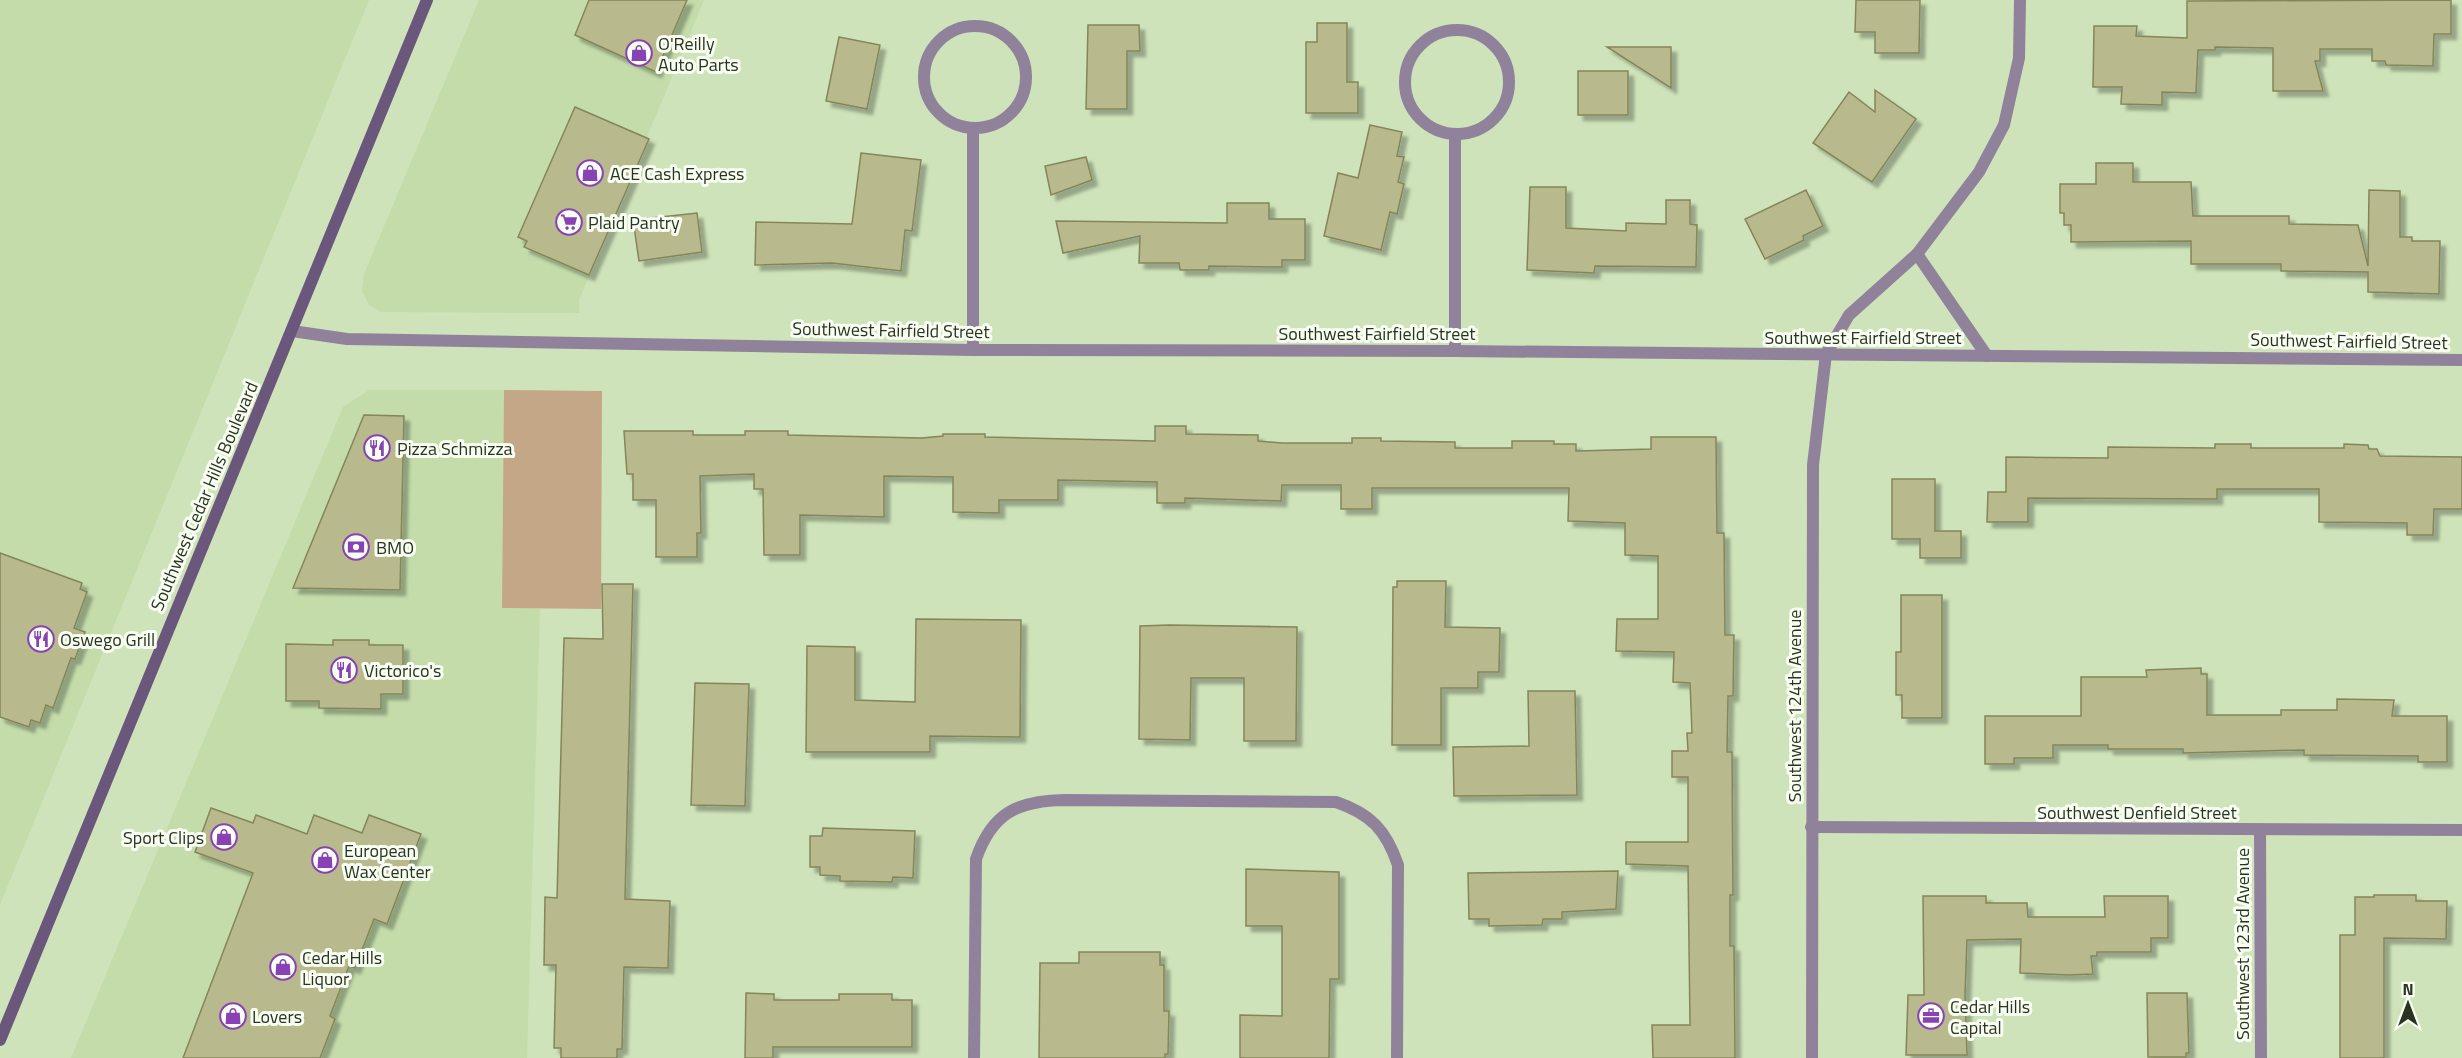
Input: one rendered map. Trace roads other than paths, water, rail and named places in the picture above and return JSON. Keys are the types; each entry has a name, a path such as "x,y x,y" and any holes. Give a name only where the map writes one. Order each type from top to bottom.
{"main road":[{"name":"Southwest Cedar Hills Boulevard","path":"0,1040 428,0"}],"street":[{"path":"1826,354 1849,315 1917,254 1979,172 2004,125 2019,58 2020,0"},
{"path":"975,26 997,31 1015,45 1024,62 1027,79 1024,94 1011,114 989,127 973,129 953,124 938,113 927,94 925,66 935,45 953,31 975,26"},
{"path":"1458,30 1477,34 1496,48 1506,64 1509,84 1504,106 1491,122 1474,132 1455,135 1434,129 1418,118 1408,101 1404,83 1408,64 1421,44 1436,34 1458,30"},
{"path":"973,129 973,350"},
{"path":"1455,135 1455,351"},
{"path":"1917,254 1987,356"},
{"name":"Southwest Fairfield Street","path":"292,331 347,339 973,350 1455,351 2462,360"},
{"name":"Southwest 124th Avenue","path":"1812,1058 1813,465 1826,354"},
{"path":"974,1058 976,859 991,827 1010,809 1044,800 1336,802 1359,811 1376,825 1391,843 1398,865 1397,1058"},
{"name":"Southwest Denfield Street","path":"1811,827 2260,831 2462,830"},
{"name":"Southwest 123rd Avenue","path":"2260,831 2260,1058"}],"place":[{"name":"O'Reilly Auto Parts","path":"639,53"},
{"name":"ACE Cash Express","path":"590,173"},
{"name":"Plaid Pantry","path":"569,222"},
{"name":"Pizza Schmizza","path":"377,448"},
{"name":"BMO","path":"356,547"},
{"name":"Oswego Grill","path":"41,639"},
{"name":"Victorico's","path":"344,670"},
{"name":"Sport Clips","path":"224,837"},
{"name":"European Wax Center","path":"325,860"},
{"name":"Cedar Hills Liquor","path":"283,967"},
{"name":"Lovers","path":"233,1016"},
{"name":"Cedar Hills Capital","path":"1931,1016"}]}
